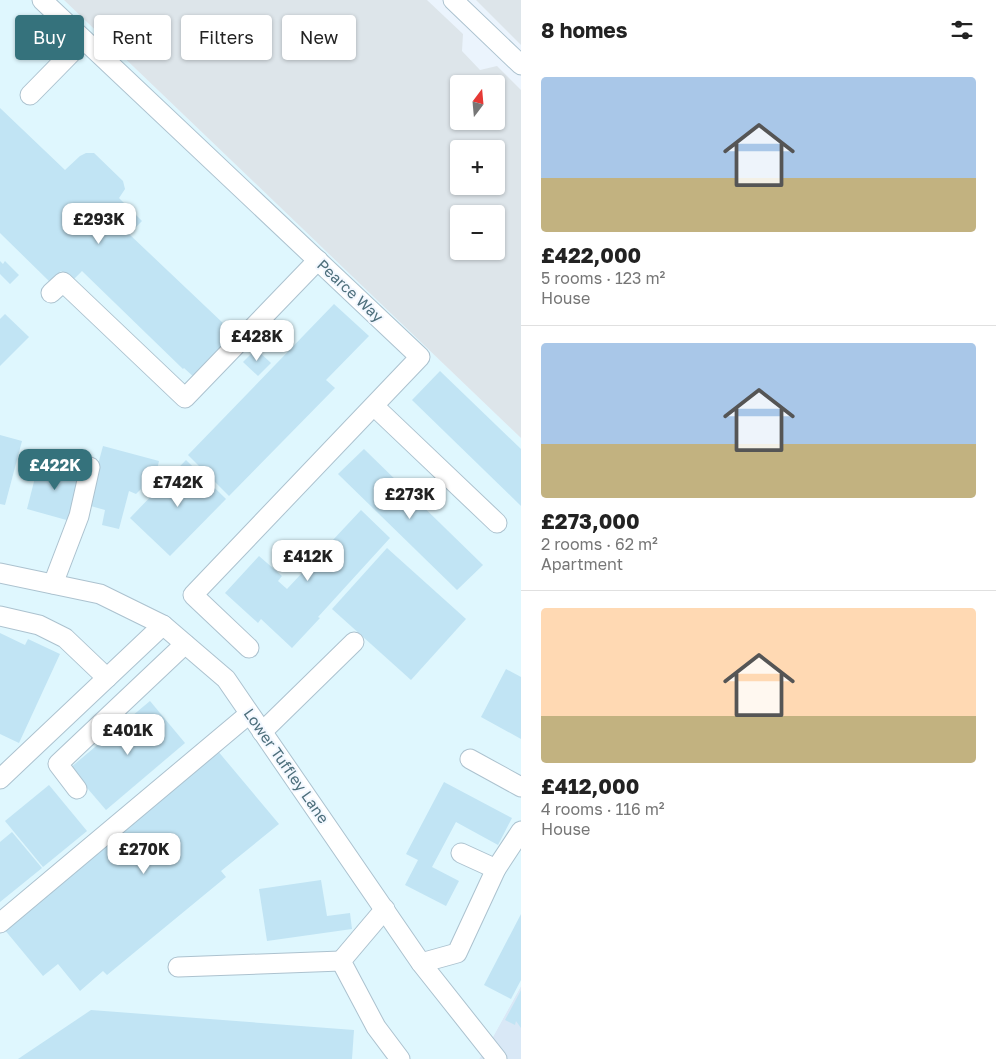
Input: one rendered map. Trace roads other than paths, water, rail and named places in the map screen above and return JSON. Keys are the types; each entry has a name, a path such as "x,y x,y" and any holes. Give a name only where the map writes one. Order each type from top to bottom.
{"street":[{"name":"Pearce Way","path":"42,0 58,15"},
{"path":"453,0 521,65"},
{"name":"Pearce Way","path":"84,40 420,357 193,595 249,648"},
{"path":"30,95 64,60"},
{"path":"51,293 63,282 185,398 318,260"},
{"path":"374,406 497,523"},
{"path":"53,584 78,516 90,467"},
{"name":"Lower Tuffley Lane","path":"0,573 100,594 163,625 226,679 421,962 497,1059"},
{"path":"0,616 39,625 65,638 106,678"},
{"path":"0,778 163,625"},
{"path":"262,732 354,642"},
{"path":"77,789 58,764 186,644"},
{"path":"0,923 249,714"},
{"path":"470,759 521,787"},
{"path":"421,962 457,953 496,869 521,831"},
{"path":"461,853 496,869"},
{"path":"178,968 341,961 384,910"},
{"path":"341,961 376,1027 400,1059"},
{"path":"382,1059 383,1036"}]}
